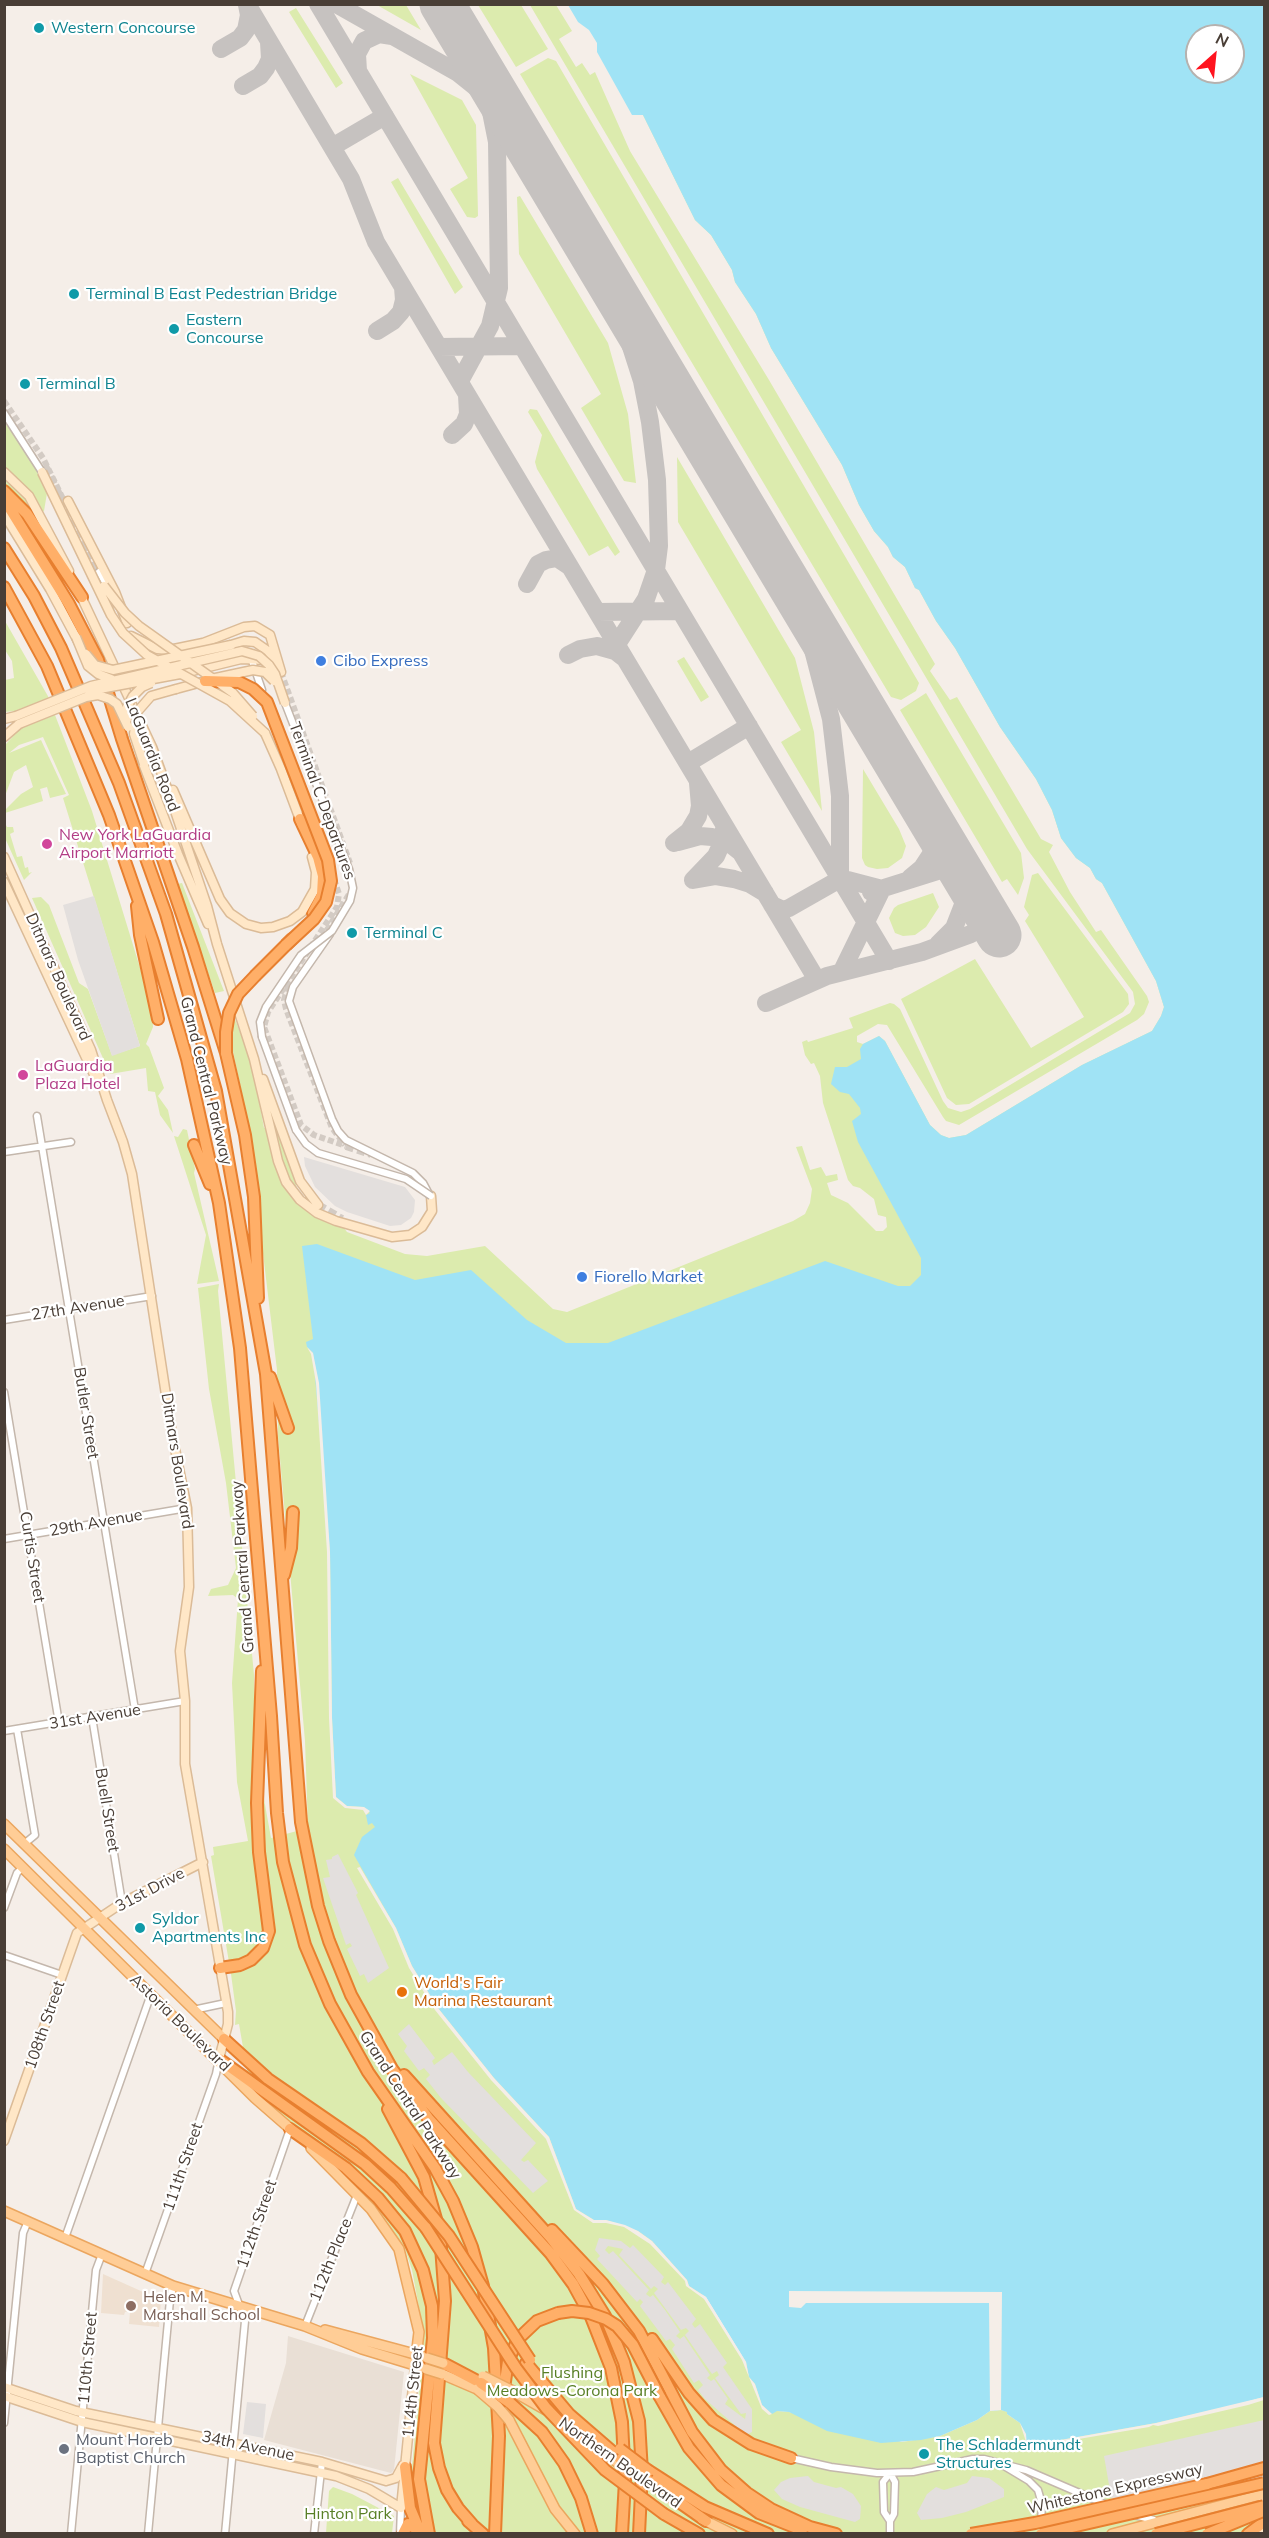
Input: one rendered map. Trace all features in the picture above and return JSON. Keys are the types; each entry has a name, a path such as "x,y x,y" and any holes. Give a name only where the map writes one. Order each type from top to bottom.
{"highway":[{"path":"4,491 27,514 82,597"},
{"path":"4,499 69,604 98,660 226,1053 246,1145 254,1197 259,1328"},
{"name":"Grand Central Parkway","path":"4,548 46,619 88,708 132,817 163,904 216,1090 263,1354 302,1835 318,1906 342,1975 373,2038 406,2089 448,2141 547,2249 585,2305 607,2356 620,2410 625,2467 622,2534"},
{"name":"Grand Central Parkway","path":"4,587 29,629 96,781 161,965 184,1048 219,1203 244,1385 271,1716 276,1813 288,1886 305,1945 336,2016 368,2072 435,2168 453,2200 472,2247 485,2296 494,2348 499,2436 495,2534"},
{"path":"4,596 29,629"},
{"path":"205,681 239,682 253,689 267,702 328,860 331,881 326,902 318,915 243,988 234,1002 226,1026 226,1053"},
{"path":"286,945 314,912 323,885 318,857 300,819"},
{"path":"134,885 140,936 158,1019"},
{"path":"194,1145 219,1203"},
{"path":"263,1354 288,1428"},
{"path":"282,1584 291,1548 293,1512"},
{"path":"220,1968 240,1965 250,1960 263,1948 269,1931 259,1852 257,1803 264,1641"},
{"name":"Grand Central Parkway","path":"342,1975 370,2026 400,2071 494,2174 576,2269 599,2305 615,2338 631,2385 639,2421 642,2460 640,2534"},
{"path":"224,2039 268,2079 361,2143 401,2178 442,2226 528,2362 621,2458 706,2521"},
{"path":"219,2059 255,2087 356,2157 391,2188 426,2228 516,2368 546,2408 605,2470 664,2514 699,2534"},
{"path":"368,2072 424,2177 437,2220 443,2259 445,2301 434,2443 439,2468 447,2490 458,2508 472,2524"},
{"path":"290,2129 340,2164 390,2211 411,2242 425,2276 432,2313 433,2344 419,2480 429,2534"},
{"path":"494,2174 639,2322 689,2394 709,2416 745,2441 791,2458"},
{"path":"587,2267 639,2331 692,2432 711,2459 733,2482 756,2500 817,2534"},
{"path":"499,2436 506,2368 513,2348 531,2325 558,2313 572,2311 592,2314 617,2326 633,2345 685,2443 716,2481 754,2510 777,2522 836,2534"},
{"path":"443,2368 480,2383 509,2402 542,2432 564,2463 581,2498 591,2534"},
{"path":"428,2401 427,2438 433,2471 449,2500 483,2534"},
{"path":"406,2461 410,2508 421,2533"},
{"name":"Whitestone Expressway","path":"971,2534 1035,2523 1264,2469"},
{"path":"649,2479 705,2507 768,2534"},
{"path":"1038,2534 1264,2483"},
{"path":"1156,2534 1263,2498"},
{"path":"402,2508 414,2519"},
{"path":"1207,2534 1263,2521"},
{"path":"1248,2534 1263,2521"},
{"path":"401,2534 409,2524 421,2533"}],"main road":[{"name":"Astoria Boulevard","path":"4,1824 224,2039"},
{"name":"Astoria Boulevard","path":"4,1849 219,2059 255,2098 357,2194"},
{"name":"114th Street","path":"357,2194 386,2227 402,2257 419,2328 422,2356 415,2366"},
{"path":"4,2211 173,2286 304,2326 362,2349 415,2366 426,2369 443,2368"},
{"path":"304,2326 372,2341 422,2356 443,2368"},
{"path":"480,2383 509,2420 552,2504 574,2534"},
{"name":"Northern Boulevard","path":"480,2383 509,2389 621,2458"},
{"path":"1112,2534 1161,2520 1263,2498"},
{"path":"706,2521 732,2534"},
{"path":"1199,2534 1263,2521"}],"street":[{"path":"4,413 42,472 111,615 123,633 147,655 230,701 265,734"},
{"name":"LaGuardia Road","path":"4,472 25,490 33,502 82,597 152,747 207,906 254,1059"},
{"path":"68,501 97,556 131,636 145,645 169,650 203,643 244,627 255,626 266,631 271,638 281,672"},
{"path":"4,514 44,578 91,669 114,680"},
{"path":"99,572 127,623"},
{"path":"104,586 125,614 139,626 238,698 265,734 300,819 313,858 316,878 311,899 299,915 279,926 256,927 233,916 220,899 152,747"},
{"path":"76,637 92,662 109,670 127,669 244,642 255,642 265,648 281,672"},
{"path":"244,642 262,690"},
{"path":"4,737 18,720 91,686 245,651 259,656 269,665 275,674 285,703"},
{"path":"68,696 251,658 272,663 281,672"},
{"path":"144,764 134,730 139,708 155,694 248,670 261,671 274,680 285,703"},
{"path":"128,727 128,707 137,691 149,683 180,674"},
{"path":"4,719 18,720 89,696 98,695 117,704 144,764 217,944"},
{"name":"Terminal C Departures","path":"285,703 353,882 351,901 307,965 290,994 289,1005 336,1128 346,1140 413,1173 423,1183 430,1196"},
{"name":"Ditmars Boulevard","path":"4,857 91,1050 132,1174 172,1434 187,1508 189,1579 180,1651 185,1701 186,1764 226,2003 228,2024 219,2059"},
{"name":"Ditmars Boulevard","path":"4,882 84,1056 107,1100"},
{"path":"254,1059 280,1168 291,1189 305,1205 323,1216 392,1237 405,1236 419,1230 428,1220 432,1207 430,1196 406,1179 323,1155 306,1144 296,1130 262,1037 261,1019 275,994 302,955 332,931"},
{"path":"254,1059 268,1090 300,1181 318,1205"},
{"name":"Butler Street","path":"37,1116 135,1710"},
{"path":"4,1152 71,1142"},
{"name":"27th Avenue","path":"4,1320 152,1296"},
{"name":"Curtis Street","path":"4,1392 59,1723"},
{"name":"29th Avenue","path":"4,1539 187,1508"},
{"name":"31st Avenue","path":"4,1731 185,1701"},
{"name":"Buell Street","path":"92,1717 122,1903"},
{"path":"18,1729 34,1835 24,1845"},
{"name":"31st Drive","path":"98,1918 122,1903 202,1862"},
{"path":"4,1908 17,1874 23,1868"},
{"name":"108th Street","path":"4,2141 77,1933 98,1918"},
{"path":"4,1955 62,1975"},
{"path":"65,2238 151,1994"},
{"path":"193,2010 226,2003"},
{"name":"111th Street","path":"145,2274 216,2074 219,2059"},
{"name":"112th Street","path":"225,2534 245,2321 234,2291 290,2129"},
{"name":"112th Place","path":"304,2326 357,2194"},
{"path":"4,2423 23,2234 28,2221"},
{"name":"110th Street","path":"71,2534 96,2270 102,2254"},
{"path":"148,2534 173,2286"},
{"name":"114th Street","path":"401,2534 415,2366"},
{"name":"34th Avenue","path":"6,2392 157,2438 321,2472 359,2484 402,2508"},
{"name":"34th Avenue","path":"82,2417 158,2428 233,2443 321,2462 389,2481 400,2474 406,2461"},
{"path":"791,2458 841,2468 890,2473 913,2472 973,2459 998,2463 1032,2472 1133,2515 1150,2520 1161,2520"},
{"path":"315,2534 321,2462"},
{"path":"998,2463 1026,2479 1038,2490 1043,2516 1038,2534"},
{"path":"890,2473 895,2484 894,2514 890,2521 890,2534"},
{"path":"890,2473 883,2482 884,2512 890,2521"},
{"path":"1263,2498 1263,2521"}],"shaded area":[{"path":"94,896 140,1046 112,1056 78,960 63,905"},
{"path":"304,1157 405,1187 415,1200 411,1218 401,1225 390,1226 335,1206 315,1187 305,1166"},
{"path":"338,1854 358,1893 356,1895 389,1968 368,1983 364,1974 360,1976 347,1949 352,1946 350,1943 346,1945 323,1878 330,1877 326,1860"},
{"path":"409,2024 435,2058 432,2061 434,2065 452,2052 468,2072 536,2143 521,2160 524,2162 528,2160 548,2181 533,2193 441,2098 426,2079 430,2075 424,2068 419,2071 404,2051 407,2046 398,2034"},
{"path":"599,2238 621,2241 630,2248 633,2245 664,2277 661,2282 665,2285 668,2282 696,2319 692,2324 695,2328 700,2324 727,2363 723,2367 752,2409 752,2432 748,2434 739,2429 705,2399 698,2390 703,2385 699,2380 694,2383 672,2349 675,2345 670,2339 666,2341 640,2306 643,2302 640,2299 637,2302 597,2259 600,2256 595,2250","holes":["608,2246 623,2249 619,2255 651,2289 654,2286 658,2289 654,2293 681,2330 686,2328 689,2331 685,2335 712,2374 717,2371 719,2375 715,2378 741,2414 746,2413 745,2419 725,2404 728,2399 714,2379 711,2381 707,2378 710,2375 684,2336 680,2339 676,2336 680,2332 653,2295 650,2297 646,2294 649,2290 613,2251 609,2254 605,2250"]},
{"name":"Helen M. Marshall School","path":"103,2274 161,2300 159,2327 129,2324 130,2312 125,2312 124,2315 101,2313"},
{"path":"288,2336 404,2372 394,2470 391,2473 264,2440 286,2363"},
{"path":"247,2402 266,2404 263,2438 243,2434"},
{"path":"1264,2420 1264,2487 1155,2514 1133,2510 1129,2498 1112,2502 1104,2456"},
{"path":"808,2476 814,2482 836,2488 841,2487 853,2494 861,2506 860,2519 855,2522 800,2507 782,2499 774,2490 781,2482 790,2478"},
{"path":"972,2476 989,2478 1004,2489 1004,2497 966,2512 921,2520 917,2513 927,2494 936,2487 944,2490 967,2483"}],"green space":[{"path":"377,5 406,5 421,30"},
{"path":"478,5 521,5 548,49 516,67"},
{"name":"Flushing Meadows-Corona Park","path":"530,5 556,5 572,31 559,39 576,67 582,63 590,75 595,72 630,151 769,380 935,664 930,671 950,700 957,697 1041,839 1053,845 1049,852 1070,892 1096,932 1101,930 1149,1002 1144,1014 1137,1020 959,1125 946,1121 943,1117 887,1025 878,1024 857,1036 857,1042 863,1044 879,1036 885,1041 930,1125 941,1135 949,1138 966,1135 1082,1065 1152,1031 1164,1007 1156,981 1102,883 1096,879 1090,868 1076,858 1061,838 1052,810 1036,779 1000,727 955,648 936,621 919,590 915,588 905,567 893,557 888,547 874,531 859,505 842,465 771,348 756,314 735,282 732,270 711,235 695,220 643,115 632,115 645,56 1191,913 1096,1543 650,2212 777,2411 789,2412 902,2442 940,2436 977,2420 990,2411 1001,2410 1008,2412 1007,2414 1020,2423 1027,2445 1264,2397 1264,2490 1261,2491 1254,2533 409,2533 411,2477 424,2334 412,2270 405,2249 382,2215 321,2148 250,2088 239,2024 235,2025 236,2011 231,1974 211,1856 214,1855 213,1847 248,1841 237,1782 232,1683 238,1599 233,1595 208,1596 211,1589 228,1585 236,1568 226,1483 209,1389 198,1288 219,1284 254,1675 254,1793 264,1799 271,1838 308,1828 305,1741 278,1436 277,1370 262,1245 260,1194 249,1126 232,1047 224,1024 229,1004 252,1063 264,1128 276,1125 297,1188 313,1214 344,1228 347,1232 405,1254 427,1256 485,1246 553,1309 567,1312 793,1221 805,1214 810,1203 812,1189 796,1147 802,1146 810,1170 821,1167 826,1176 837,1174 838,1180 827,1183 831,1195 848,1203 876,1231 883,1231 887,1227 886,1217 878,1215 874,1199 860,1188 853,1186 848,1180 823,1103 820,1076 814,1063 811,1064 805,1055 802,1042 853,1028 849,1018 890,1003 894,1004 900,1009 943,1101 948,1108 961,1112 970,1109 1130,1013 1135,1004 1133,992 1027,849"},
{"path":"296,8 343,83 336,88 289,12"},
{"path":"548,58 556,61 919,683 916,691 901,700 891,697 520,74"},
{"path":"410,74 462,100 476,125 478,216 475,218 467,217 450,189 468,178"},
{"path":"398,178 463,287 455,294 391,182"},
{"path":"520,196 608,343 628,414 636,483 624,481 581,408 601,394 519,254 517,197"},
{"path":"530,409 537,410 620,552 615,556 608,546 589,556 537,469 535,462 542,435 528,412"},
{"path":"5,423 32,459 48,487 44,511 24,522 5,490"},
{"path":"677,457 795,658 814,732 822,811 781,742 801,730 678,522"},
{"path":"5,621 49,698 15,711 5,712 5,680 14,678 12,661 5,650"},
{"path":"684,657 709,697 701,702 677,661"},
{"path":"926,693 1021,853 1024,878 1018,895 1007,879 1002,882 900,710"},
{"path":"55,715 92,811 152,1007 153,1027 146,1044 164,1088 158,1096 168,1110 173,1133 160,1115 155,1092 148,1091 146,1068 110,1074 32,898 41,897 49,905 79,983 88,989 112,1055 140,1046 63,798 69,795 43,737 19,745 9,753 41,740 66,794 50,798 47,787 40,789 43,801 5,813 5,810 21,794 33,787 26,765 14,772 5,796 5,745 21,728"},
{"path":"863,769 899,829 906,846 902,858 888,868 868,867 862,858"},
{"path":"4,821 7,827 13,827 14,832 10,834 17,857 22,856 25,868 28,867 29,873 32,872 24,880 5,838"},
{"path":"1038,873 1128,994 1129,1004 1123,1012 969,1104 956,1105 947,1098 901,999 975,959 1031,1048 1084,1017 1025,921 1029,915 1024,907 1032,875"},
{"path":"182,883 224,991 215,993 177,884"},
{"path":"933,893 939,907 926,927 915,935 903,936 895,933 889,918 894,908"},
{"path":"183,1129 187,1130 194,1173 219,1281 197,1284 206,1235 174,1136 178,1137"},
{"name":"Hinton Park","path":"333,2487 352,2494 394,2516 392,2533 326,2533 329,2491"}],"water":[{"path":"568,5 1264,5 1264,2397 1156,2423 1027,2446 1026,2434 1020,2423 1001,2410 990,2411 977,2420 940,2436 881,2443 827,2431 789,2412 777,2411 772,2414 762,2405 755,2384 749,2377 746,2362 706,2297 689,2286 687,2280 652,2241 638,2231 606,2220 594,2220 576,2209 549,2137 494,2078 438,2008 412,1966 396,1928 354,1855 362,1837 375,1827 372,1823 368,1825 366,1815 370,1813 364,1807 347,1806 336,1797 332,1718 330,1552 313,1353 307,1347 306,1342 313,1339 302,1246 317,1244 415,1280 471,1270 527,1320 566,1343 608,1343 825,1261 898,1286 910,1286 921,1275 921,1258 858,1142 852,1121 861,1114 860,1108 849,1094 840,1092 831,1084 835,1067 847,1067 861,1059 860,1049 863,1044 879,1036 885,1041 930,1125 941,1135 949,1138 966,1135 1082,1065 1152,1031 1164,1007 1156,981 1102,883 1096,879 1090,868 1076,858 1061,838 1052,810 1036,779 1000,727 955,648 936,621 919,590 915,588 905,567 893,557 888,547 874,531 859,505 842,465 771,348 756,314 735,282 732,270 711,235 695,220 643,115 632,115 597,52 597,43 589,30 578,22"}],"pier":[{"path":"307,1347 313,1353 319,1383 330,1552 332,1718 336,1797 347,1806 364,1807 370,1811 366,1815 363,1810 345,1808 333,1798 329,1718 327,1552 316,1383 311,1354"},
{"path":"360,1867 396,1928 412,1966 438,2008 494,2078 549,2137 576,2209 594,2220 606,2220 638,2231 652,2241 687,2280 689,2286 706,2297 746,2362 749,2377 755,2384 762,2405 772,2414 769,2415 762,2409 742,2360 704,2299 686,2286 685,2281 650,2244 624,2227 593,2223 574,2210 546,2139 491,2080 435,2010 409,1968 393,1929 357,1868"},
{"path":"789,2291 1002,2292 1001,2410 990,2411 989,2303 806,2303 801,2308 789,2307"},
{"path":"1264,2397 1264,2400 1248,2405 1158,2426 1153,2425 1026,2448 1156,2423"}],"taxiway":[{"path":"247,4 351,179 376,242 817,980"},
{"path":"318,4 889,961"},
{"path":"336,4 458,73 488,97 519,133"},
{"path":"221,49 240,38 246,30 249,15 247,5"},
{"path":"358,71 357,54 364,41 379,34 392,36"},
{"path":"243,86 260,76 266,68 270,59 269,42"},
{"path":"460,381 490,326 499,288 497,142 488,97 476,61"},
{"path":"332,147 385,116"},
{"path":"600,269 625,328 642,381 657,480 659,546 656,570 646,599 617,644"},
{"path":"377,331 393,321 401,312 404,300 403,287"},
{"path":"439,347 522,346"},
{"path":"452,435 464,424 468,414 467,395"},
{"path":"527,584 538,564 546,560 557,558 569,566"},
{"path":"778,566 813,650 831,719 840,796 840,877"},
{"path":"598,612 680,611"},
{"path":"568,655 580,649 597,646 615,651 624,658"},
{"path":"688,763 749,726"},
{"path":"674,843 689,831 698,816 700,806 698,783"},
{"path":"693,880 716,856 724,838 724,829"},
{"path":"678,842 700,836 712,837 729,843 739,851"},
{"path":"910,878 922,868 941,839"},
{"path":"871,892 957,865"},
{"path":"693,880 716,876 734,879 750,884 765,893"},
{"path":"840,878 882,889 842,971"},
{"path":"772,905 783,910 789,908 840,879"},
{"path":"938,944 954,928 970,887"},
{"path":"766,1003 827,976 922,952 971,934 992,922"}],"runway":[{"path":"442,4 999,935"}],"tunnel":[{"path":"4,401 43,458 67,507"},
{"path":"45,466 104,586"},
{"path":"86,545 99,572"},
{"path":"281,672 350,863"},
{"path":"334,879 339,894 337,907 268,1012 264,1027 301,1125 314,1135 346,1146"},
{"path":"322,938 351,891"},
{"path":"288,986 284,1000 286,1009 332,1128 345,1145"},
{"path":"346,1146 371,1154"},
{"path":"318,1205 342,1219"}],"place":[{"name":"Western Concourse","path":"39,28"},
{"name":"Terminal B East Pedestrian Bridge","path":"74,294"},
{"name":"Eastern Concourse","path":"174,329"},
{"name":"Terminal B","path":"25,384"},
{"name":"Cibo Express","path":"321,661"},
{"name":"New York LaGuardia Airport Marriott","path":"47,844"},
{"name":"Terminal C","path":"352,933"},
{"name":"LaGuardia Plaza Hotel","path":"23,1075"},
{"name":"Fiorello Market","path":"582,1277"},
{"name":"Syldor Apartments Inc","path":"140,1928"},
{"name":"World's Fair Marina Restaurant","path":"402,1992"},
{"name":"Helen M. Marshall School","path":"131,2306"},
{"name":"Mount Horeb Baptist Church","path":"64,2449"},
{"name":"The Schladermundt Structures","path":"924,2454"}]}
